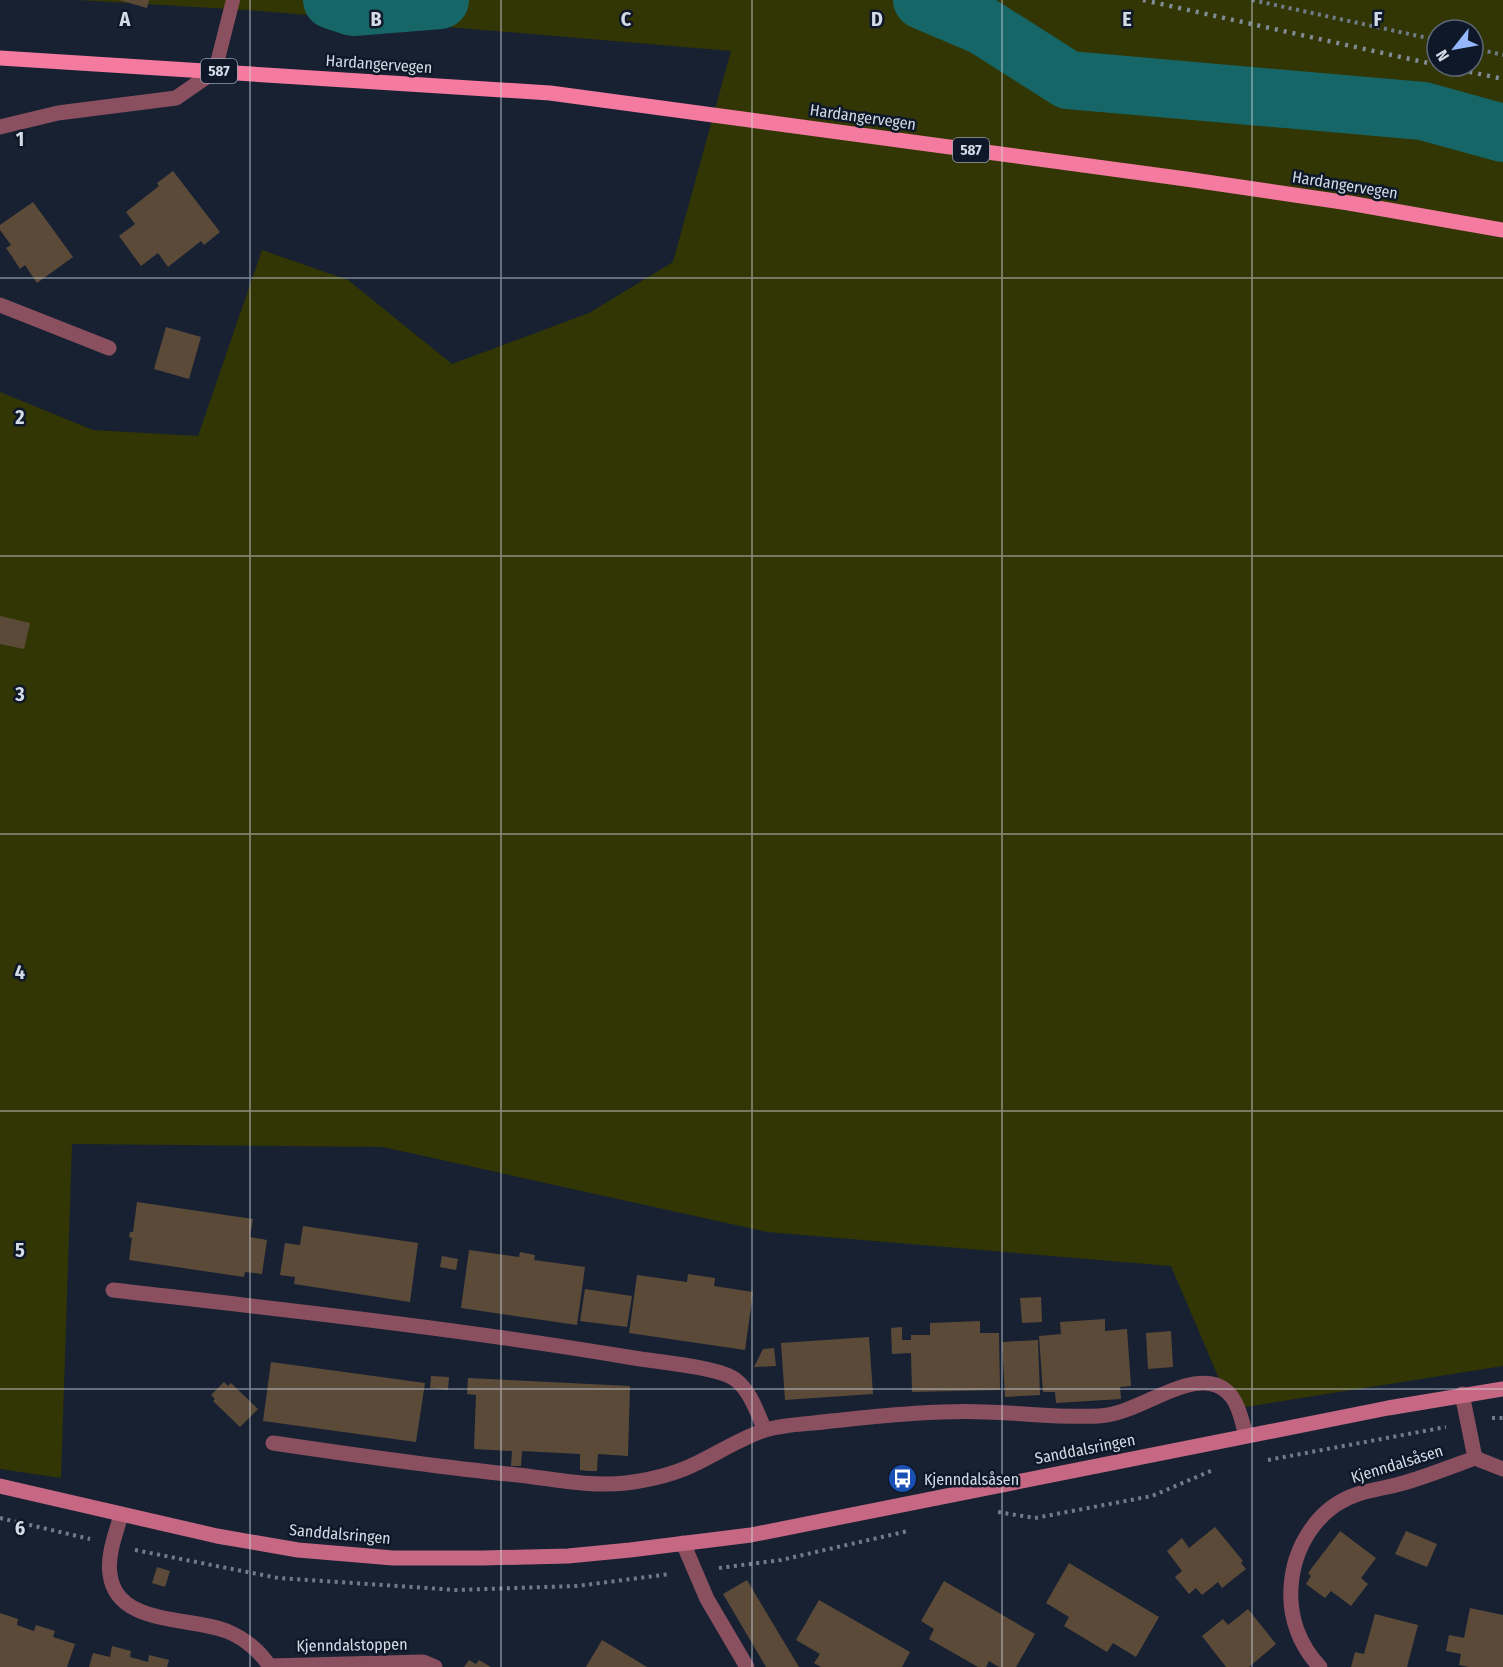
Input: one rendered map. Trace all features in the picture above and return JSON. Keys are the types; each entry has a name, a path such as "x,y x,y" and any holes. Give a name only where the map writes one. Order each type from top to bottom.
{"main road":[{"name":"Hardangervegen","path":"0,58 550,93 1198,180 1503,230"},
{"name":"Sanddalsringen","path":"0,1486 120,1515 298,1550 393,1558 568,1556 683,1544 751,1534 1462,1394 1503,1389"}],"street":[{"path":"0,127 58,113 176,98 215,71"},
{"path":"0,305 109,348"},
{"path":"113,1290 350,1318 602,1353 714,1372 735,1378 748,1393 765,1430"},
{"name":"Sanddalsringen","path":"273,1443 460,1469 586,1482 625,1483 666,1475 693,1466 765,1430 851,1419 938,1412 1102,1416 1129,1410 1183,1386 1199,1383 1217,1385 1231,1393 1246,1436"},
{"path":"1462,1394 1475,1458 1503,1469"},
{"name":"Kjenndalsåsen","path":"1320,1667 1305,1648 1294,1624 1290,1601 1292,1574 1298,1552 1319,1519 1335,1506 1356,1494 1406,1482 1475,1458"},
{"name":"Kjenndalstoppen","path":"120,1515 111,1555 110,1574 115,1590 128,1606 171,1620 210,1626 229,1632 251,1645 264,1657 269,1666 423,1662 435,1667"},
{"path":"683,1544 707,1599 747,1667"}],"lane":[{"path":"215,71 232,0"}],"path":[{"path":"1252,0 1425,37"},
{"path":"1485,51 1503,55"}],"green space":[{"path":"78,0 1503,0 1503,1366 1232,1409 1171,1266 767,1232 383,1147 72,1144 61,1478 0,1469 0,392 93,430 198,436 262,250 348,280 452,364 589,313 673,262 731,51 247,10"}],"building":[{"path":"119,0 149,0 147,8"},
{"path":"173,171 220,232 204,245 201,241 168,267 158,253 141,266 119,236 135,224 126,212 159,186 157,183"},
{"path":"33,202 73,257 37,283 25,265 20,269 6,248 11,245 0,230 0,225"},
{"path":"166,327 201,337 189,379 154,369"},
{"path":"0,616 30,623 24,649 0,644"},
{"path":"137,1202 253,1219 250,1237 267,1240 262,1274 245,1272 244,1277 129,1260 132,1238 129,1237 130,1232 133,1232"},
{"path":"303,1226 418,1243 410,1302 294,1284 295,1277 280,1275 285,1243 300,1245"},
{"path":"469,1250 519,1257 520,1252 535,1255 534,1260 585,1267 577,1325 461,1308"},
{"path":"442,1256 458,1259 456,1270 440,1267"},
{"path":"688,1274 715,1278 714,1286 753,1292 745,1350 629,1333 637,1275 687,1282"},
{"path":"585,1289 632,1296 627,1327 580,1321"},
{"path":"1041,1297 1042,1322 1022,1323 1020,1298"},
{"path":"1105,1319 1105,1331 1127,1329 1131,1386 1120,1387 1121,1399 1056,1403 1055,1392 1043,1392 1039,1336 1061,1334 1060,1322"},
{"path":"980,1321 980,1333 999,1333 1000,1390 912,1392 911,1353 892,1354 891,1328 902,1327 902,1340 911,1340 911,1335 930,1335 930,1323"},
{"path":"1171,1331 1173,1367 1148,1369 1146,1333"},
{"path":"869,1337 873,1394 785,1400 781,1343"},
{"path":"1038,1340 1040,1395 1005,1397 1002,1342"},
{"path":"774,1348 776,1366 754,1367 763,1349"},
{"path":"271,1362 425,1383 416,1442 263,1421"},
{"path":"431,1376 449,1377 448,1390 430,1388"},
{"path":"468,1378 630,1386 628,1456 598,1454 597,1471 588,1471 580,1470 580,1454 522,1451 521,1466 511,1466 512,1451 474,1449 476,1395 467,1394"},
{"path":"224,1382 228,1386 231,1383 258,1409 240,1427 213,1401 215,1399 211,1395"},
{"path":"1215,1527 1243,1561 1241,1563 1246,1569 1222,1588 1218,1582 1202,1595 1196,1588 1189,1594 1175,1577 1182,1571 1167,1551 1182,1538 1189,1548"},
{"path":"1340,1531 1376,1558 1361,1578 1368,1584 1351,1606 1331,1591 1325,1598 1306,1584 1311,1576 1308,1573"},
{"path":"1406,1531 1437,1544 1427,1567 1395,1554"},
{"path":"1069,1563 1159,1617 1136,1657 1113,1643 1107,1652 1064,1626 1069,1617 1046,1603"},
{"path":"157,1567 170,1571 165,1587 152,1583"},
{"path":"747,1580 799,1667 766,1667 723,1594"},
{"path":"944,1581 1035,1634 1016,1667 999,1667 989,1661 986,1667 978,1667 929,1639 934,1629 921,1621"},
{"path":"819,1600 910,1652 902,1667 821,1667 814,1663 820,1654 796,1640"},
{"path":"1470,1608 1503,1615 1503,1667 1459,1665 1461,1654 1446,1651 1449,1635 1464,1638"},
{"path":"1248,1609 1276,1644 1249,1667 1226,1667 1202,1636 1223,1619 1228,1625"},
{"path":"0,1613 18,1619 17,1625 34,1631 36,1625 55,1631 53,1637 75,1644 67,1667 0,1667"},
{"path":"1375,1614 1418,1625 1407,1667 1351,1667 1355,1652 1364,1654"},
{"path":"602,1640 647,1667 586,1667"},
{"path":"112,1646 131,1651 130,1657 148,1662 149,1655 169,1660 167,1667 89,1667 93,1653 110,1657"},
{"path":"469,1660 476,1664 479,1660 491,1667 464,1667"}],"waterway":[{"path":"332,0 353,7 440,0"},
{"path":"922,0 983,26 1068,80 1423,111 1503,133"}],"railway":[{"path":"1143,0 1425,62"},
{"path":"1485,75 1503,79"}],"place":[{"name":"Kjenndalsåsen","path":"903,1479"}]}
